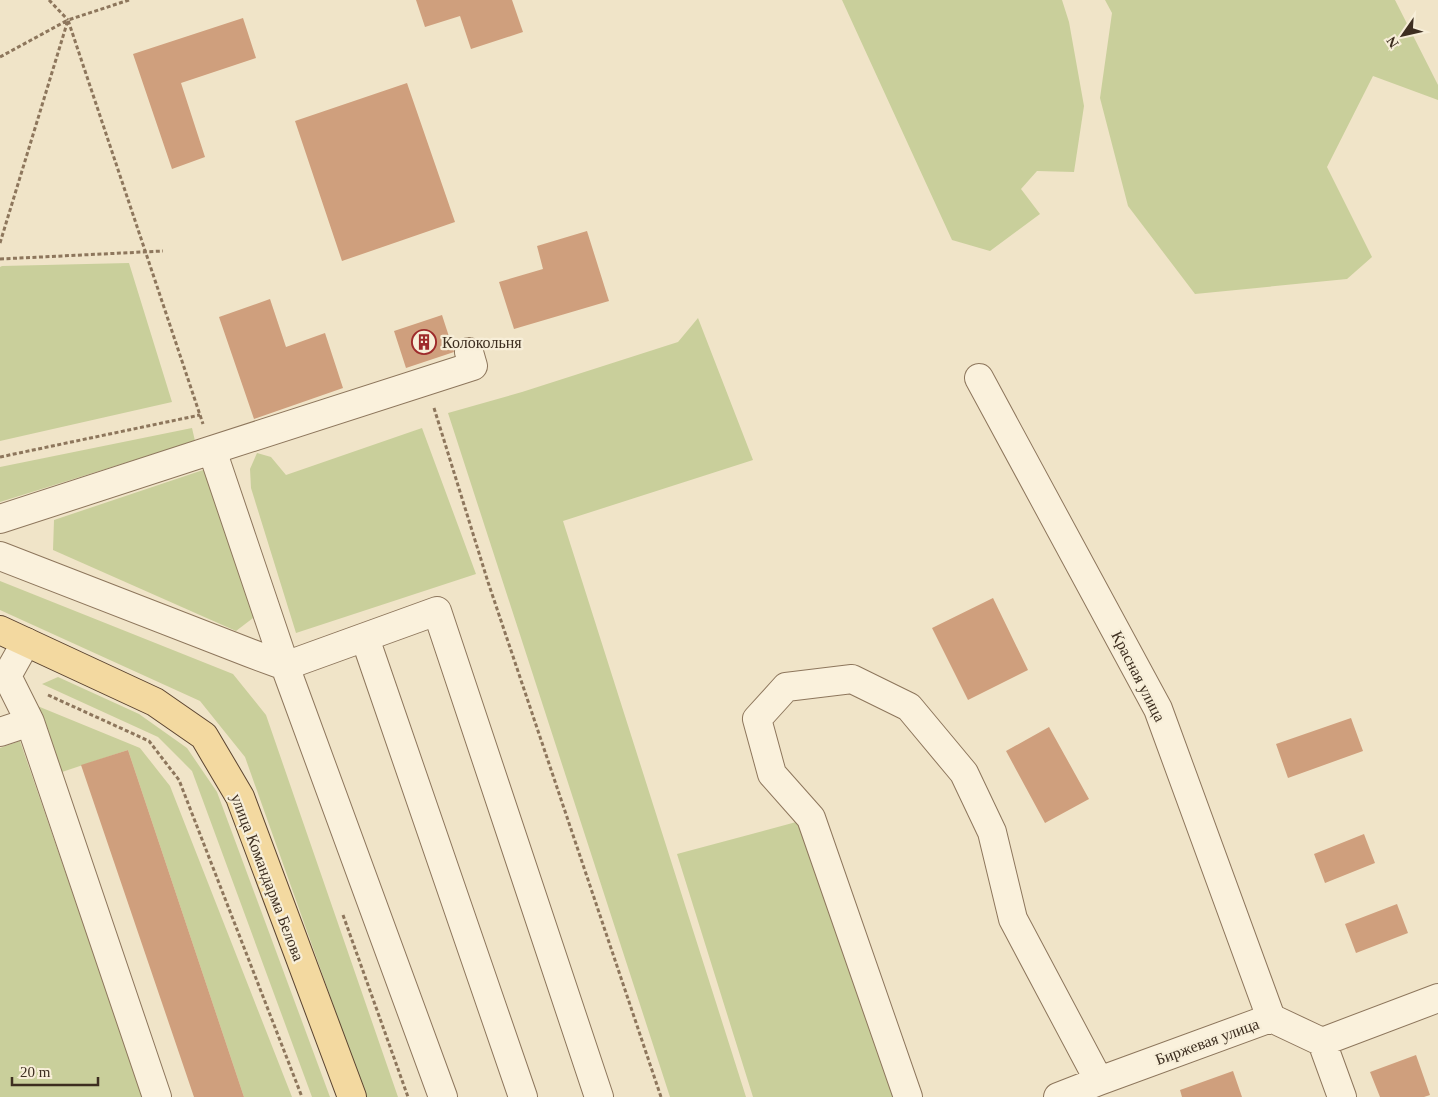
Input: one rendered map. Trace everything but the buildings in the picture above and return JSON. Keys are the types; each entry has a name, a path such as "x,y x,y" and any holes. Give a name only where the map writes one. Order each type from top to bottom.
{"main road":[{"name":"улица Командарма Белова","path":"0,630 155,702 204,736 240,797 352,1097"}],"street":[{"path":"0,518 474,366 469,352"},
{"name":"Красная улица","path":"980,378 1158,708 1271,1018"},
{"path":"212,450 286,666 443,1097"},
{"path":"0,556 286,666 437,611 600,1097"},
{"path":"366,638 523,1097"},
{"path":"26,642 7,676 30,722 157,1097"},
{"path":"908,1097 811,818 772,774 757,719 786,688 852,679 909,707 964,773 992,832 1013,919 1099,1081"},
{"path":"0,732 30,722"},
{"path":"1342,1097 1322,1042 1438,998"},
{"name":"Биржевая улица","path":"1061,1096 1271,1018 1322,1042"}],"path":[{"path":"49,0 68,20 212,450"},
{"path":"0,57 68,20 129,0"},
{"path":"0,243 68,20"},
{"path":"0,259 164,251"},
{"path":"425,381 488,582 660,1097"},
{"path":"0,457 200,415"},
{"path":"7,676 149,741 179,780 302,1097"}],"green space":[{"path":"842,0 1062,0 1069,22 1084,106 1074,172 1037,171 1021,189 1040,214 990,251 952,240"},
{"path":"1105,0 1395,0 1438,85 1438,100 1373,76 1327,167 1372,257 1347,279 1195,294 1128,206 1100,98 1112,13"},
{"path":"129,263 172,402 0,441 0,267"},
{"path":"698,318 753,460 563,521 746,1097 670,1097 448,413 522,392 678,342"},
{"path":"192,428 195,441 0,502 0,467"},
{"path":"422,428 476,574 296,633 251,488 250,469 257,453 271,457 286,475"},
{"path":"209,468 257,615 236,631 53,550 54,520"},
{"path":"0,581 233,674 266,715 398,1097 366,1097 245,757 200,701 0,610"},
{"path":"58,677 139,714 187,748 217,792 330,1097 312,1097 192,771 158,737 42,684"},
{"path":"35,705 140,748 170,786 292,1097 244,1097 128,750 59,773"},
{"path":"20,741 143,1097 0,1097 0,748"},
{"path":"811,818 908,1097 753,1097 677,854"}],"place":[{"name":"Колокольня","path":"424,342"}]}
